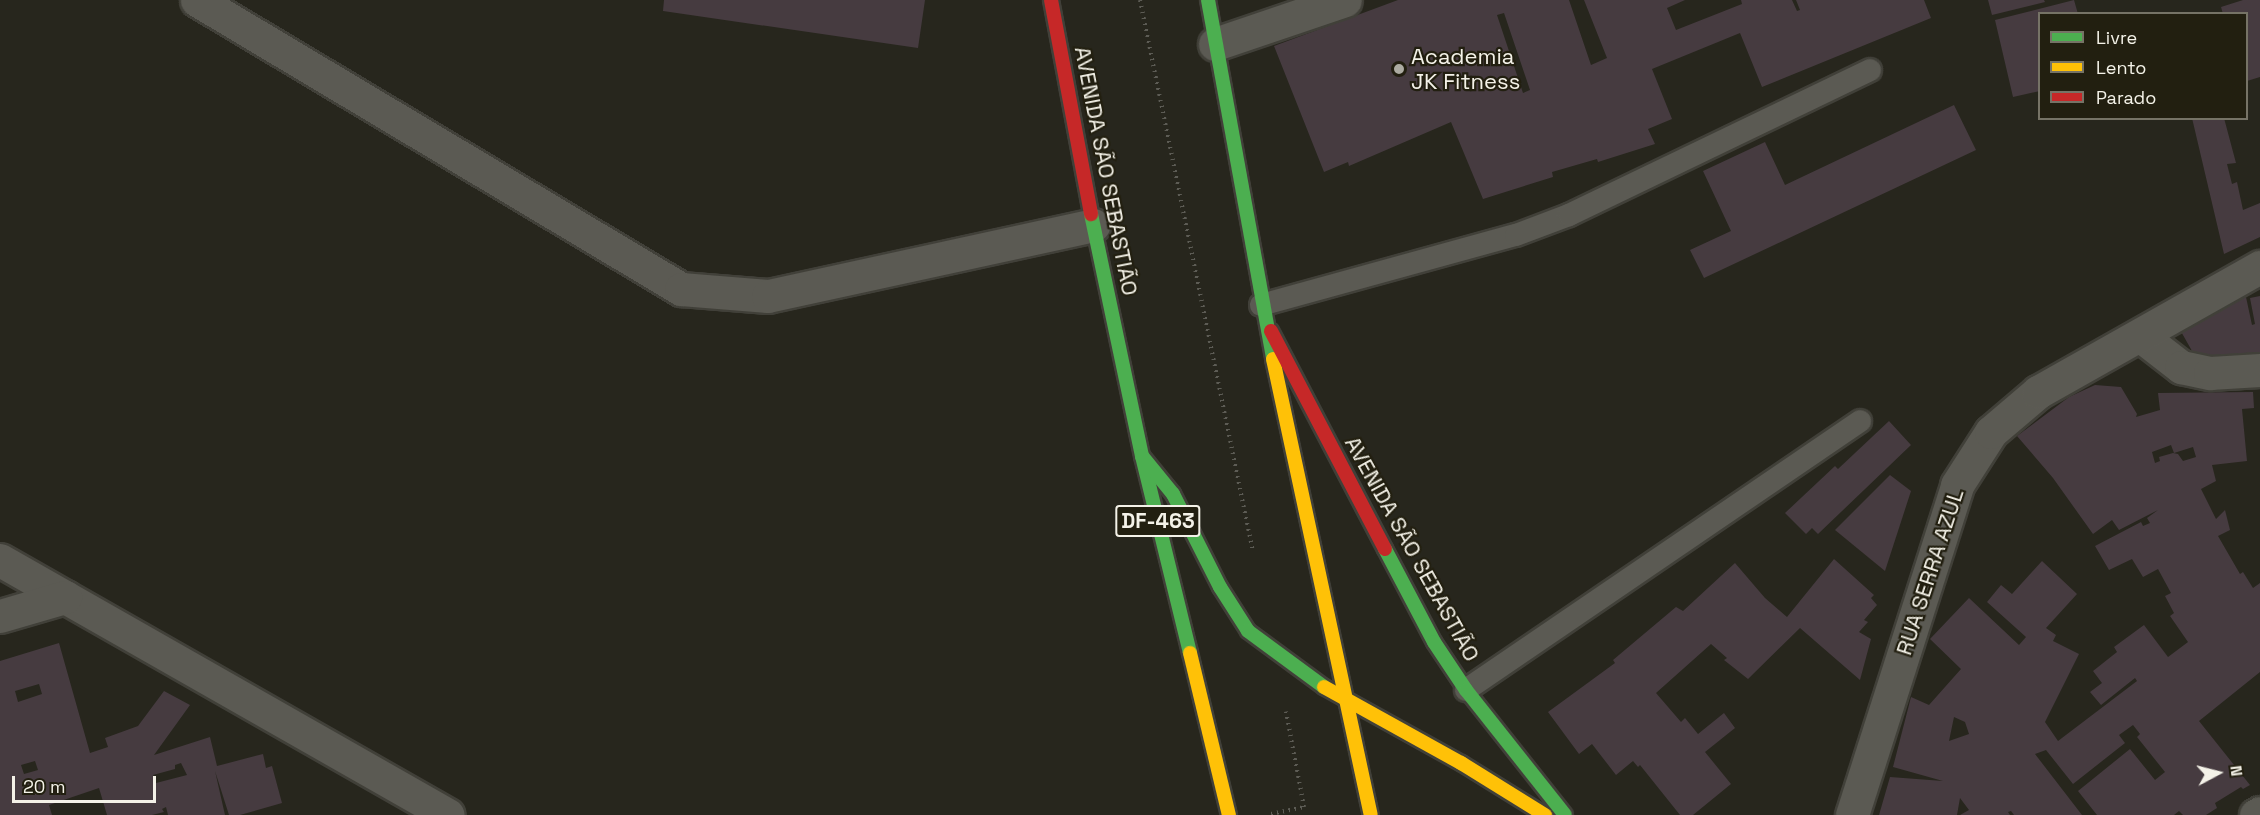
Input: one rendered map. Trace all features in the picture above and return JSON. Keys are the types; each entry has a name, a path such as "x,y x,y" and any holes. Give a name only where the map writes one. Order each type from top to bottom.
{"main road":[{"name":"AVENIDA SÃO SEBASTIÃO","path":"1051,0 1093,225 1142,456 1229,815"},
{"name":"AVENIDA SÃO SEBASTIÃO","path":"1208,0 1263,311 1348,699 1371,815"},
{"name":"AVENIDA SÃO SEBASTIÃO","path":"1263,311 1434,642 1466,690 1565,815"},
{"name":"AVENIDA SÃO SEBASTIÃO","path":"1142,456 1173,494 1202,547 1220,587 1248,631 1316,683 1348,699 1545,815"}],"street":[{"path":"197,0 681,289 768,296 1093,225"},
{"path":"1215,44 1345,0"},
{"name":"RUA SERRA AZUL","path":"1852,815 1957,484 1991,432 2038,392 2260,267"},
{"path":"2141,336 2181,367 2210,373 2260,370"},
{"path":"0,560 435,813"},
{"path":"0,616 65,597"}],"lane":[{"path":"1263,311 1516,235 1569,215 1870,70"},
{"path":"1466,690 1860,421"}],"path":[{"path":"1140,0 1254,560"},
{"path":"1264,815 1305,807 1274,653"}],"building":[{"path":"664,0 925,0 918,48 663,11"},
{"path":"1398,0 1569,0 1591,65 1607,58 1584,0 1685,0 1667,8 1676,30 1742,4 1741,0 1792,0 1797,11 1800,10 1796,0 1924,0 1931,18 1762,87 1740,33 1652,69 1672,119 1648,129 1655,144 1598,162 1597,159 1552,172 1553,177 1483,199 1451,122 1349,166 1348,162 1324,172 1274,46","holes":["1504,13 1530,90 1523,93 1497,15"]},
{"path":"1988,0 2044,0 2045,2 1992,15"},
{"path":"2074,0 2077,12 2038,12 2038,91 2013,97 1995,20"},
{"path":"2243,0 2260,0 2260,77 2248,81 2248,12 2222,12 2221,7"},
{"path":"1954,105 1976,150 1704,278 1690,250 1731,231 1703,171 1765,142 1785,185"},
{"path":"2192,120 2225,120 2236,163 2227,164 2232,184 2237,182 2243,210 2260,203 2260,237 2224,254"},
{"path":"2260,296 2260,352 2196,358 2179,328 2246,297 2252,325 2255,324 2250,298"},
{"path":"2095,385 2121,387 2137,414 2136,417 2160,410 2158,393 2253,392 2254,408 2242,409 2247,461 2212,465 2216,481 2201,489 2216,519 2225,510 2230,530 2218,536 2240,574 2243,572 2253,588 2260,583 2260,672 2199,721 2250,785 2243,789 2241,787 2215,803 2217,808 2206,815 2183,815 2179,811 2174,815 2097,815 2078,791 2130,749 2155,780 2165,772 2137,737 2140,734 2133,725 2119,735 2125,743 2073,784 2046,750 2035,754 2082,815 2014,815 2011,811 2008,812 2010,815 1960,815 1969,810 1960,798 1957,815 1879,815 1890,777 1943,781 1893,767 1911,697 1929,705 1961,669 1930,639 1969,598 2019,645 2026,637 1987,602 2001,585 2012,594 2042,561 2077,594 2046,628 2056,635 2053,641 2079,654 2045,722 2058,741 2137,681 2135,678 2101,705 2090,692 2102,683 2093,671 2117,652 2114,647 2144,625 2168,657 2188,642 2170,616 2174,613 2165,596 2171,593 2158,569 2143,577 2132,559 2109,570 2095,546 2141,522 2143,526 2150,523 2147,518 2158,510 2119,530 2112,520 2093,534 2053,478 2017,436 2069,397","holes":["2171,445 2174,453 2193,447 2196,457 2183,461 2178,454 2173,453 2159,457 2160,461 2155,463 2152,452","1954,717 1965,722 1969,734 1949,741"]},
{"path":"1889,421 1911,445 1818,534 1812,528 1806,534 1785,513 1835,466 1838,469"},
{"path":"1890,475 1911,491 1885,571 1835,530"},
{"path":"1834,559 1874,595 1871,598 1877,605 1864,620 1868,622 1859,632 1871,639 1860,680 1800,628 1748,679 1724,660 1727,658 1711,644 1656,693 1681,722 1685,718 1698,734 1724,713 1735,728 1705,752 1731,784 1693,815 1680,815 1640,765 1638,767 1633,761 1616,775 1592,744 1579,754 1548,712 1615,663 1613,660 1676,607 1683,611 1735,563 1765,598 1787,617"},
{"path":"59,643 90,753 108,747 105,738 138,726 164,691 190,705 154,755 210,737 217,766 263,754 266,768 272,766 282,803 240,815 229,815 215,771 225,815 168,815 166,807 162,809 164,812 152,815 107,815 99,788 49,805 52,815 0,815 0,661","holes":["39,684 42,694 18,702 15,691","35,761 38,770 24,774 21,765","181,763 187,775 156,783 153,775 175,769 175,765"]}],"traffic: fast":[{"path":"1208,0 1273,359"},
{"path":"1091,214 1142,456 1190,653"},
{"path":"1142,456 1173,494 1220,587 1248,631 1324,687"},
{"path":"1385,549 1434,642 1466,690 1565,815"}],"traffic: slow":[{"path":"1273,359 1371,815"},
{"path":"1190,653 1229,815"},
{"path":"1324,687 1461,763 1545,815"}],"traffic: jam":[{"path":"1051,0 1091,214"},
{"path":"1271,331 1385,549"}],"place":[{"name":"Academia JK Fitness","path":"1399,69"}]}
